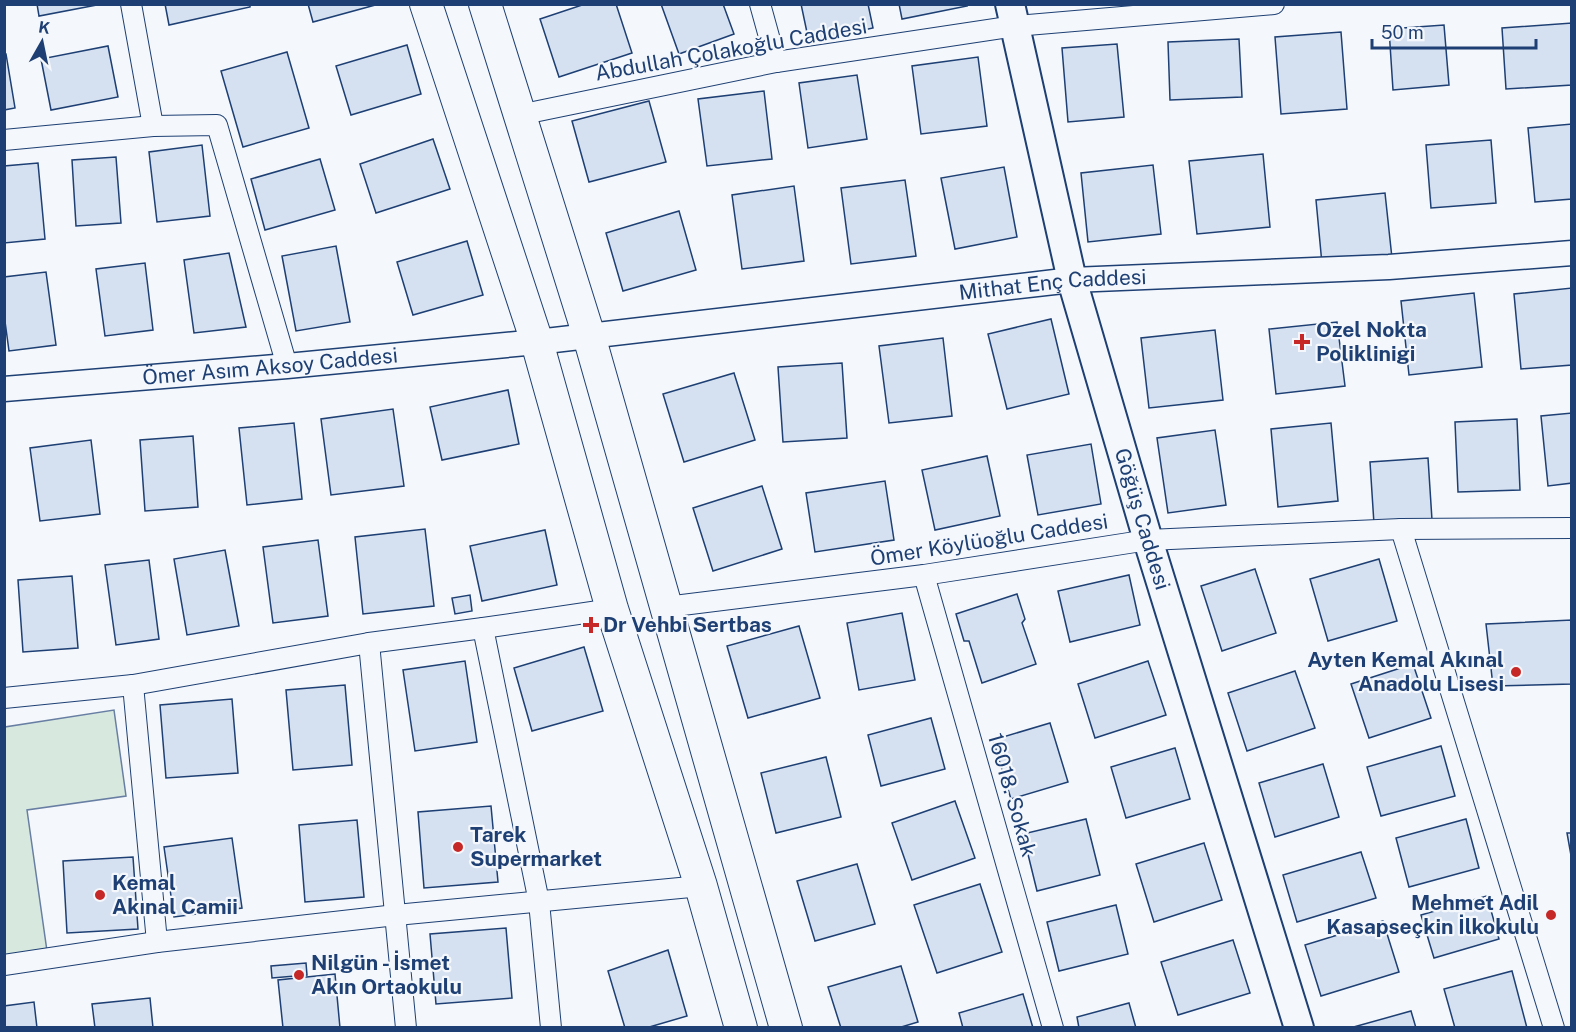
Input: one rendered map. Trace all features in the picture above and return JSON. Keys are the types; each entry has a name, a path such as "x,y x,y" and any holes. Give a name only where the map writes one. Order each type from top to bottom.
{"main road":[{"path":"426,4 537,342 612,609 701,886 741,1028"},
{"path":"485,4 589,336 786,1028"},
{"name":"Göğüş Caddesi","path":"1013,15 1072,280 1148,540 1299,1028"}],"street":[{"path":"131,4 153,126"},
{"path":"760,4 776,62"},
{"name":"Abdullah Çolakoğlu Caddesi","path":"519,114 1013,15 1263,5"},
{"path":"4,140 153,126 217,125 287,366"},
{"name":"Mithat Enç Caddesi","path":"537,342 1072,280 1389,267 1572,253"},
{"name":"Ömer Asım Aksoy Caddesi","path":"4,388 287,366 537,342"},
{"name":"Ömer Köylüoğlu Caddesi","path":"666,608 924,575 1148,540 1401,529 1572,528"},
{"path":"1401,529 1554,1028"},
{"name":"16018. Sokak","path":"924,575 1053,1028"},
{"path":"4,698 132,685 369,643 612,609"},
{"path":"483,628 539,903 551,1028"},
{"path":"369,643 406,1028"},
{"path":"132,685 158,942"},
{"path":"4,965 158,942 396,915 701,886"}],"shaded area":[{"path":"114,710 126,796 27,810 47,951 5,957 5,727"}],"building":[{"path":"37,4 102,4 39,16"},
{"path":"165,4 250,4 250,7 169,25"},
{"path":"308,4 379,4 313,22"},
{"path":"585,4 616,4 632,53 559,77 540,19"},
{"path":"661,4 723,4 734,34 679,54"},
{"path":"801,4 868,4 873,28 809,42"},
{"path":"899,4 966,4 967,6 902,19"},
{"path":"1572,23 1572,85 1506,89 1502,28"},
{"path":"1444,25 1449,85 1393,90 1389,29"},
{"path":"1341,32 1347,109 1281,114 1275,37"},
{"path":"1239,39 1242,97 1170,100 1168,42"},
{"path":"1117,44 1124,117 1068,122 1062,48"},
{"path":"407,45 421,94 351,115 336,66"},
{"path":"108,46 118,97 51,110 41,59"},
{"path":"287,52 309,128 243,147 221,71"},
{"path":"4,54 6,54 15,108 4,110"},
{"path":"978,57 987,126 921,134 912,66"},
{"path":"857,75 867,139 808,148 799,83"},
{"path":"764,91 772,159 707,166 698,99"},
{"path":"649,101 666,162 589,182 572,121"},
{"path":"1572,124 1572,199 1535,202 1528,128"},
{"path":"433,139 450,189 376,213 360,164"},
{"path":"1491,140 1496,203 1431,208 1426,145"},
{"path":"202,145 210,216 157,222 149,152"},
{"path":"1263,154 1270,227 1197,234 1189,161"},
{"path":"116,157 121,223 76,226 72,160"},
{"path":"320,159 335,210 265,230 251,179"},
{"path":"38,163 45,239 4,243 4,166"},
{"path":"1153,165 1161,234 1088,242 1081,173"},
{"path":"1004,167 1017,237 955,249 941,178"},
{"path":"905,180 916,256 851,264 841,188"},
{"path":"794,186 804,261 742,269 732,195"},
{"path":"1385,193 1392,258 1322,264 1316,200"},
{"path":"679,211 696,270 623,291 606,233"},
{"path":"467,241 483,295 413,315 397,262"},
{"path":"336,246 350,322 296,331 282,256"},
{"path":"229,253 246,327 194,333 184,260"},
{"path":"145,263 153,330 105,336 96,269"},
{"path":"46,272 56,345 9,351 4,314 4,277"},
{"path":"1572,288 1572,365 1521,369 1514,294"},
{"path":"1474,293 1482,367 1409,375 1401,301"},
{"path":"1051,319 1069,394 1007,409 988,334"},
{"path":"1337,322 1345,386 1276,394 1269,329"},
{"path":"1215,330 1223,400 1149,408 1141,338"},
{"path":"943,338 952,416 889,423 879,346"},
{"path":"842,363 847,438 783,442 778,367"},
{"path":"734,373 755,440 684,462 663,394"},
{"path":"508,390 519,444 442,460 430,407"},
{"path":"393,409 404,486 331,495 321,419"},
{"path":"1572,413 1572,483 1548,486 1541,416"},
{"path":"1517,419 1520,490 1458,492 1455,422"},
{"path":"294,423 302,499 247,505 239,428"},
{"path":"1331,423 1338,501 1278,507 1271,429"},
{"path":"1215,430 1226,505 1168,513 1157,438"},
{"path":"193,436 198,507 145,511 140,440"},
{"path":"91,440 100,514 40,521 30,448"},
{"path":"1091,444 1101,504 1038,515 1027,455"},
{"path":"987,456 1000,516 935,530 922,470"},
{"path":"1428,458 1432,520 1374,524 1370,462"},
{"path":"885,481 894,540 815,552 806,493"},
{"path":"762,486 782,549 713,571 693,508"},
{"path":"425,529 434,606 363,614 355,537"},
{"path":"545,530 557,585 482,601 470,546"},
{"path":"318,540 328,616 273,623 263,547"},
{"path":"225,550 239,626 187,635 174,559"},
{"path":"1379,559 1397,621 1328,641 1310,579"},
{"path":"149,560 159,639 116,645 105,565"},
{"path":"1255,569 1276,633 1222,651 1201,586"},
{"path":"1129,575 1140,625 1070,642 1058,591"},
{"path":"72,576 78,648 23,652 18,580"},
{"path":"1017,594 1025,619 1022,623 1036,664 982,683 969,641 964,641 956,614"},
{"path":"470,595 472,611 455,614 452,598"},
{"path":"902,613 915,680 859,690 847,623"},
{"path":"1572,620 1572,684 1493,686 1486,624"},
{"path":"799,626 820,698 748,718 727,646"},
{"path":"584,647 603,711 532,731 514,668"},
{"path":"465,661 477,742 415,751 403,670"},
{"path":"1148,661 1166,715 1095,738 1078,684"},
{"path":"1413,664 1431,718 1369,738 1351,684"},
{"path":"1295,671 1315,728 1247,751 1228,693"},
{"path":"345,685 352,765 293,770 286,690"},
{"path":"232,699 238,773 166,778 160,705"},
{"path":"931,718 945,769 881,786 868,735"},
{"path":"1050,723 1068,782 1011,799 993,740"},
{"path":"1441,746 1455,796 1381,816 1367,767"},
{"path":"1175,748 1190,799 1126,818 1111,767"},
{"path":"826,757 841,817 776,833 761,773"},
{"path":"1323,764 1339,817 1275,837 1259,783"},
{"path":"955,801 975,858 912,880 892,823"},
{"name":"Tarek Supermarket","path":"491,806 498,882 424,888 418,812"},
{"path":"1086,819 1100,875 1037,891 1023,834"},
{"path":"1466,819 1479,868 1409,887 1396,838"},
{"path":"357,820 364,897 305,902 299,825"},
{"path":"1567,833 1572,833 1572,861"},
{"path":"232,838 242,908 174,917 164,847"},
{"path":"1204,843 1222,900 1154,922 1136,864"},
{"path":"1361,852 1376,898 1297,922 1283,875"},
{"name":"Kemal Akınal Camii","path":"133,857 138,929 67,933 63,861"},
{"path":"857,864 875,924 815,941 797,881"},
{"path":"980,884 1002,952 937,973 914,905"},
{"path":"1487,896 1499,939 1434,958 1421,915"},
{"path":"1116,905 1128,954 1059,971 1047,922"},
{"path":"1383,921 1399,972 1321,996 1305,945"},
{"path":"506,928 512,998 436,1004 430,934"},
{"path":"1233,940 1250,993 1178,1015 1161,962"},
{"path":"668,950 687,1016 646,1028 625,1028 608,971"},
{"path":"306,963 307,975 272,978 271,966"},
{"path":"901,966 918,1022 898,1028 841,1028 828,987"},
{"path":"1512,971 1527,1028 1455,1028 1444,989"},
{"path":"335,974 340,1028 283,1028 278,980"},
{"path":"1023,994 1033,1028 963,1028 959,1013"},
{"path":"150,998 153,1028 95,1028 92,1004"},
{"path":"34,1002 37,1028 4,1028 4,1006"},
{"path":"1129,1003 1136,1028 1079,1028 1077,1017"},
{"path":"1411,1011 1416,1028 1350,1028"}],"place":[{"name":"Ozel Nokta Poliklinigi","path":"1302,342"},
{"name":"Dr Vehbi Sertbas","path":"591,625"},
{"name":"Ayten Kemal Akınal Anadolu Lisesi","path":"1516,672"},
{"name":"Tarek Supermarket","path":"458,847"},
{"name":"Kemal Akınal Camii","path":"100,895"},
{"name":"Mehmet Adil Kasapseçkin İlkokulu","path":"1551,915"},
{"name":"Nilgün - İsmet Akın Ortaokulu","path":"299,975"}]}
